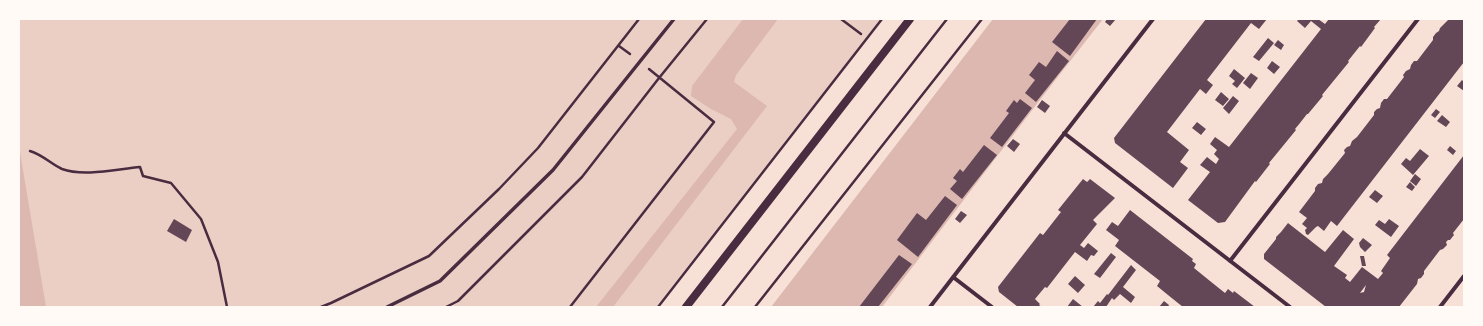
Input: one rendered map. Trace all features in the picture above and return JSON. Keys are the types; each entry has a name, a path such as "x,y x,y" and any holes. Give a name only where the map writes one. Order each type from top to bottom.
{"main road":[{"path":"686,307 910,19"}],"street":[{"path":"387,307 440,281 553,170 674,19"},
{"path":"930,307 1152,19"},
{"path":"1230,260 1418,19"},
{"path":"1064,132 1290,307"},
{"path":"1440,307 1464,276"},
{"path":"953,277 992,307"}],"path":[{"path":"321,307 429,256 499,190 538,148 639,19"},
{"path":"446,307 458,301 582,177 707,19"},
{"path":"841,19 861,34"},
{"path":"658,307 882,19"},
{"path":"722,307 947,19"},
{"path":"755,307 982,19"},
{"path":"570,307 714,122 640,61 619,46"},
{"path":"30,151 40,154 62,169 82,173 140,167 143,176 171,183 201,219 218,262 227,307"}],"shaded area":[{"path":"19,19 882,19 656,307 19,307"},
{"path":"743,19 778,19 736,75 734,82 767,106 613,307 596,307 737,129 731,119 711,109 691,96 692,86"},
{"path":"993,19 1103,19 882,307 771,307"},
{"path":"19,146 46,307 19,307"}],"building":[{"path":"1070,19 1097,19 1070,56 1052,42"},
{"path":"1107,19 1116,19 1110,26 1105,22"},
{"path":"1206,19 1267,19 1259,29 1251,23 1207,80 1213,85 1206,94 1200,89 1167,132 1189,150 1180,162 1188,168 1173,188 1115,143 1114,138"},
{"path":"1299,19 1318,19 1325,24 1329,19 1381,19 1361,47 1360,46 1322,95 1323,96 1295,129 1296,130 1269,163 1270,164 1256,182 1255,181 1225,222 1218,223 1188,200 1210,172 1200,165 1207,157 1216,164 1219,159 1214,154 1217,150 1210,144 1215,137 1229,147 1321,29 1311,21 1305,28 1297,21"},
{"path":"1449,19 1464,19 1464,62 1337,226 1331,221 1324,231 1318,226 1308,235 1306,234 1305,230 1307,228 1302,224 1307,218 1299,212 1315,191 1318,184 1322,183 1323,179 1345,153 1344,150 1350,146 1352,141 1357,137 1374,115 1374,112 1380,108 1384,99 1387,99 1404,77 1403,75 1406,71 1410,69 1414,61 1417,61 1433,40 1436,33"},
{"path":"1268,38 1274,43 1259,61 1253,57"},
{"path":"1278,40 1284,45 1281,50 1274,45"},
{"path":"1057,51 1069,61 1036,102 1025,93 1035,80 1029,75 1039,62 1046,67"},
{"path":"1272,61 1280,67 1274,74 1267,68"},
{"path":"1234,69 1245,78 1237,88 1232,84 1235,81 1229,76"},
{"path":"1251,73 1258,78 1250,89 1243,83"},
{"path":"1462,80 1464,82 1464,91 1457,86"},
{"path":"1221,92 1229,99 1223,106 1215,100"},
{"path":"1233,96 1239,101 1229,114 1223,108"},
{"path":"1020,99 1032,108 1002,147 990,138 1009,113 1006,111 1014,100 1017,103"},
{"path":"1042,100 1050,106 1045,113 1037,107"},
{"path":"1436,109 1440,112 1435,118 1431,115"},
{"path":"1442,115 1450,122 1446,127 1437,121"},
{"path":"1197,122 1206,129 1201,135 1192,128"},
{"path":"1013,139 1020,144 1014,152 1007,146"},
{"path":"984,145 997,155 962,199 950,189 957,181 953,178 960,169 963,172"},
{"path":"1450,146 1456,151 1453,155 1447,150"},
{"path":"1420,149 1429,156 1413,175 1401,164 1406,158 1410,161"},
{"path":"1464,155 1464,219 1453,233 1454,235 1446,242 1447,245 1440,250 1399,307 1326,307 1264,259 1264,254 1288,223 1325,252 1343,230 1354,239 1334,266 1347,275 1345,278 1350,282 1362,267 1378,279 1383,273 1381,271 1390,258 1387,255","holes":["1366,285 1364,292 1360,293"]},
{"path":"1415,174 1421,179 1416,186 1410,181"},
{"path":"1083,179 1087,182 1090,179 1115,198 1093,220 1097,224 1080,245 1084,248 1088,243 1098,251 1094,256 1091,255 1087,261 1075,252 1047,288 1045,287 1035,299 1042,307 1018,307 999,292 998,287 1040,233 1043,235 1061,212 1058,210"},
{"path":"1410,182 1415,187 1412,191 1406,187"},
{"path":"1375,190 1383,196 1377,203 1369,197"},
{"path":"945,196 957,205 918,257 897,240 917,213 926,220"},
{"path":"1130,210 1193,259 1192,261 1196,264 1194,268 1225,293 1228,289 1233,293 1234,291 1255,307 1183,307 1157,286 1160,281 1115,246 1119,240 1106,230 1112,222 1118,226"},
{"path":"961,211 967,215 960,223 955,219"},
{"path":"174,219 192,230 186,242 167,231"},
{"path":"1389,219 1399,226 1391,237 1375,225 1379,220 1385,224"},
{"path":"1363,238 1372,245 1365,252 1360,247 1359,243"},
{"path":"1111,253 1116,257 1100,278 1094,274"},
{"path":"899,255 912,264 878,307 859,307"},
{"path":"1360,256 1364,256 1366,266 1362,266"},
{"path":"1131,265 1136,270 1123,287 1135,297 1131,303 1120,294 1114,300 1112,298 1106,307 1093,307 1098,301 1100,303 1107,294 1108,295"},
{"path":"1075,276 1085,285 1078,293 1068,284"},
{"path":"1073,299 1083,307 1067,307"},
{"path":"1164,301 1169,305 1168,307 1159,307"}]}
